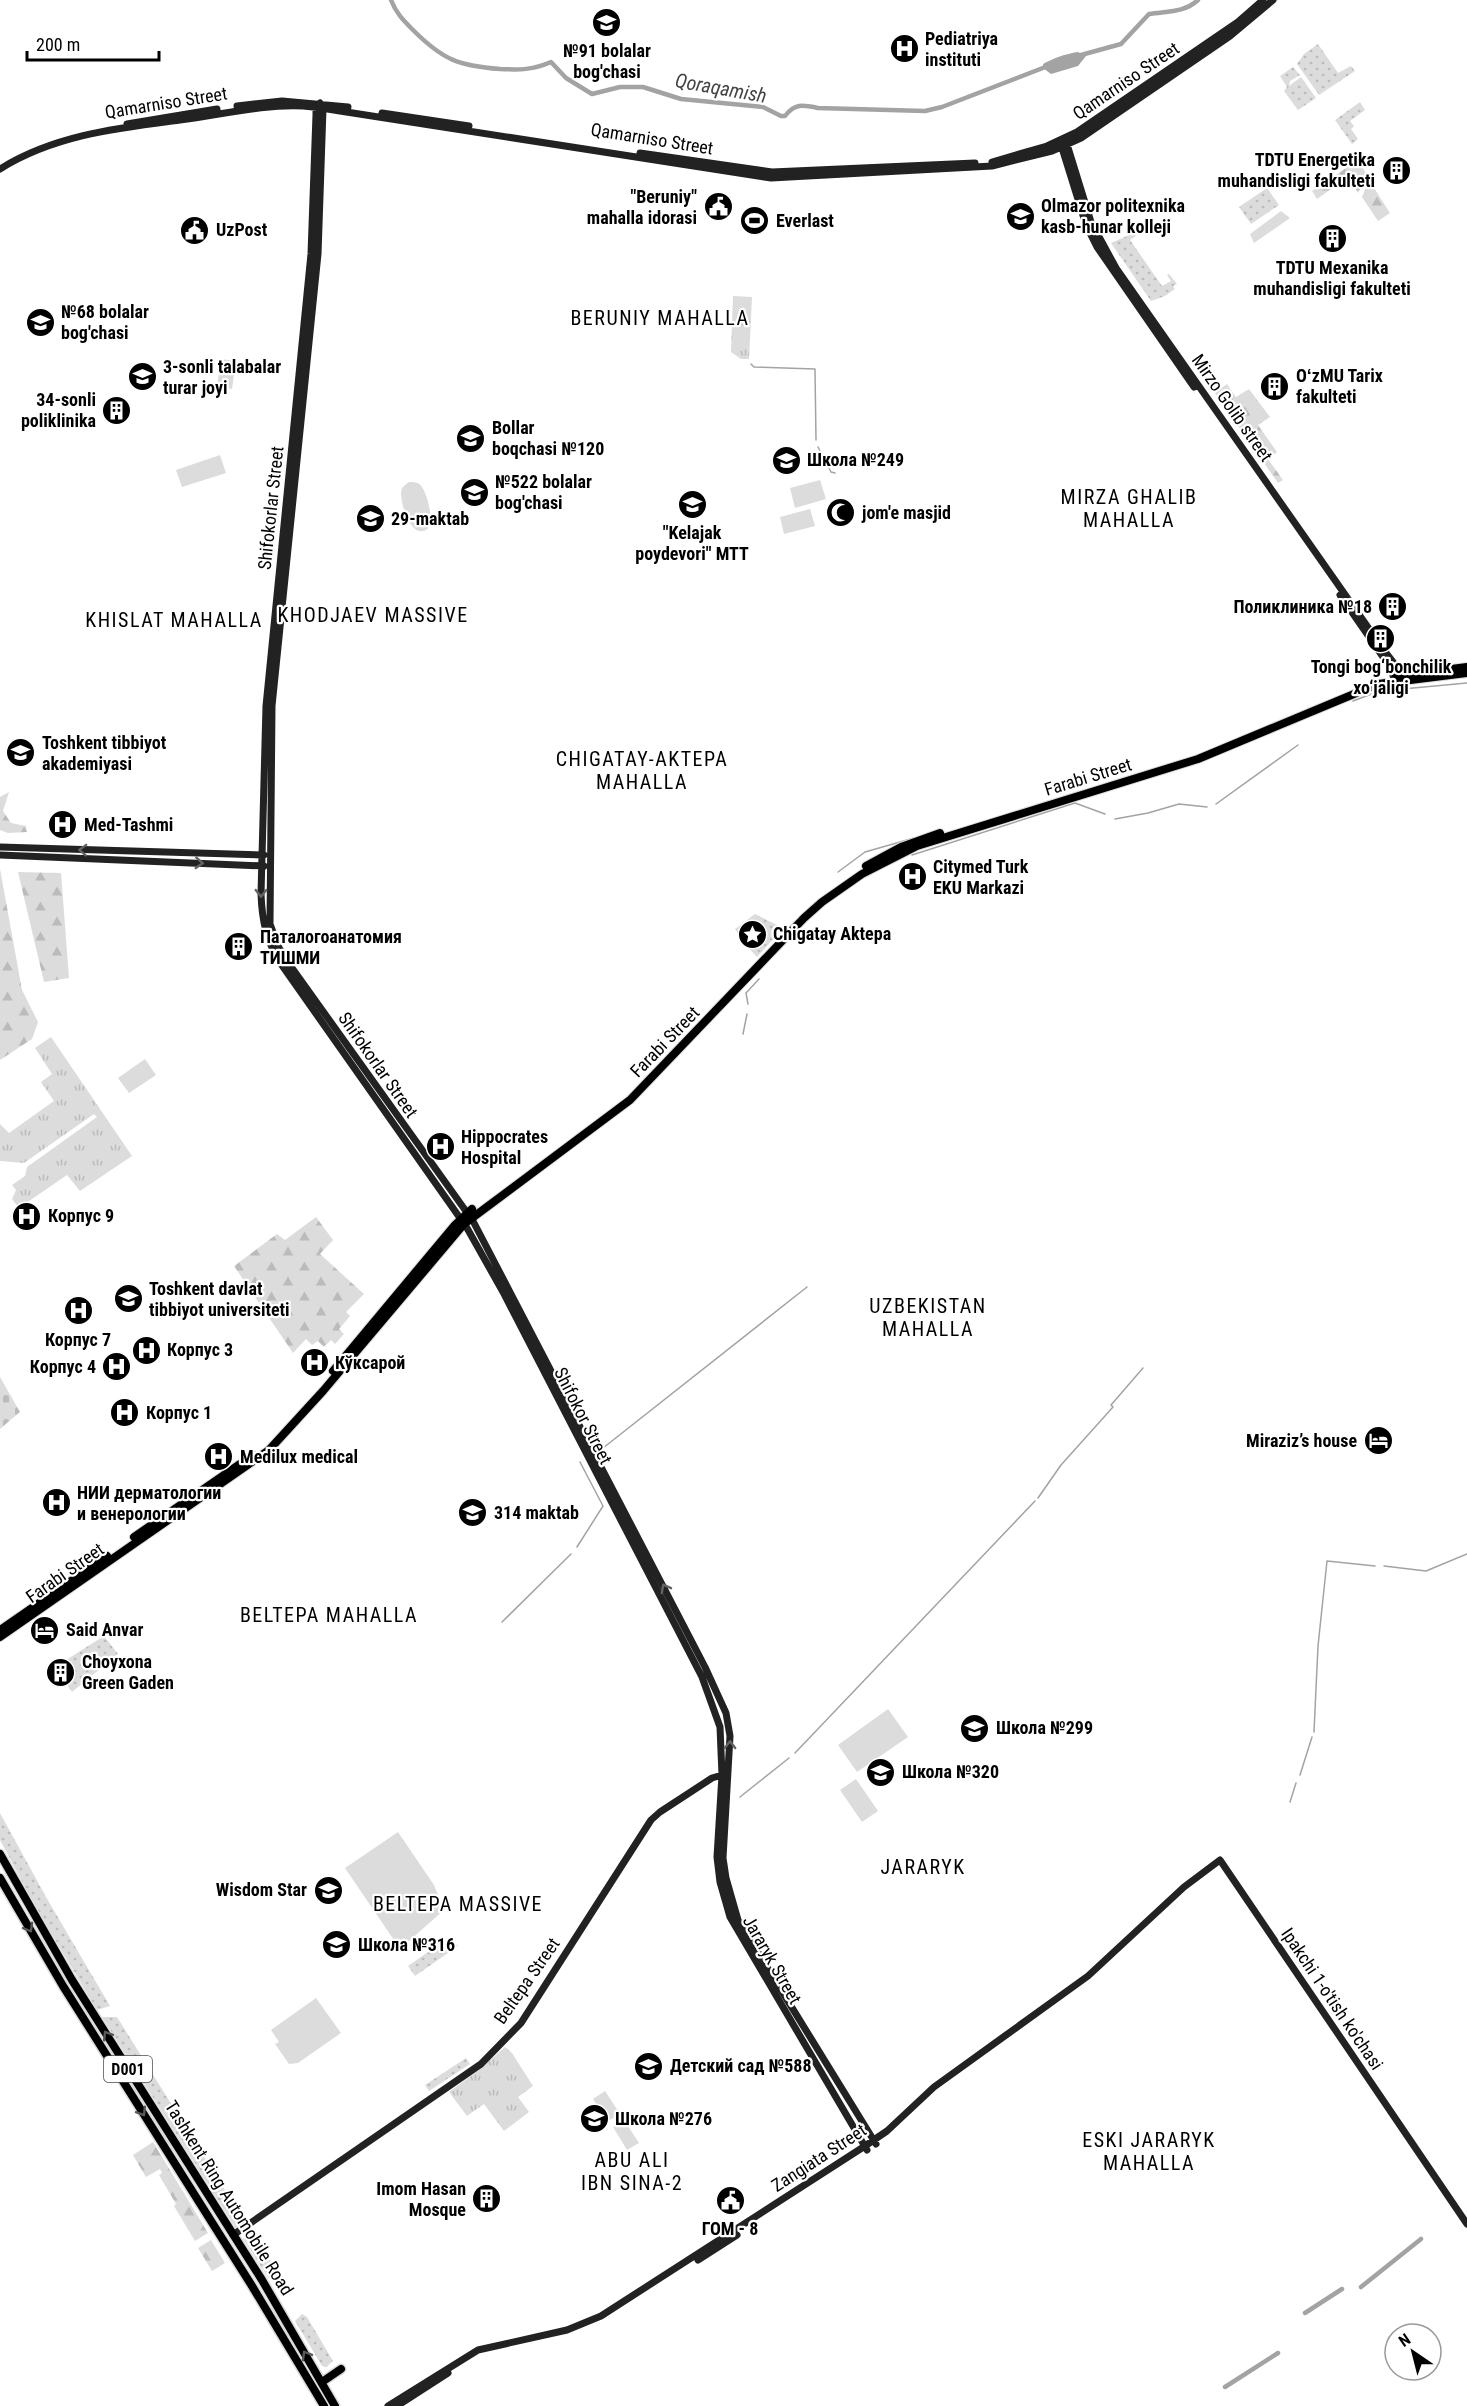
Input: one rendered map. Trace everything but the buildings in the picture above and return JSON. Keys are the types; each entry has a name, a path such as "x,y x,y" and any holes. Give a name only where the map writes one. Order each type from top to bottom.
{"highway":[{"name":"Tashkent Ring Automobile Road","path":"0,1854 61,1962 262,2280 335,2406"},
{"name":"Tashkent Ring Automobile Road","path":"0,1878 52,1967 252,2286 324,2406"},
{"path":"52,1967 54,1961 61,1962"},
{"path":"171,2158 181,2152"},
{"path":"252,2286 262,2280"},
{"path":"322,2382 341,2369"}],"main road":[{"name":"Qamarniso Street","path":"1065,144 1082,129 1229,28 1263,0"},
{"name":"Qamarniso Street","path":"0,167 27,149 66,135 148,119 282,101 772,172 992,162 1047,146 1065,144 1220,42 1273,0"},
{"name":"Shifokorlar Street","path":"270,855 272,706 318,254 320,107"},
{"name":"Shifokorlar Street","path":"261,866 266,706 310,254 320,107"},
{"name":"Mirzo Golib street","path":"1065,144 1091,222 1114,269 1397,678"},
{"name":"Mirzo Golib street","path":"1114,269 1396,666 1409,675"},
{"path":"1396,666 1397,678"},
{"name":"Farabi Street","path":"0,1630 266,1446 320,1388 465,1219 627,1097 810,906 881,857 938,833 1197,755 1358,687 1409,675 1467,667"},
{"name":"Farabi Street","path":"1397,678 1432,679 1467,673"},
{"path":"0,848 36,852 270,867 270,855 36,852 0,855"},
{"path":"261,866 261,917 271,949 443,1189"},
{"name":"Shifokorlar Street","path":"270,867 269,914 278,946 465,1219"},
{"name":"Farabi Street","path":"0,1637 269,1450 323,1391 465,1219"},
{"name":"Shifokor Street","path":"465,1219 719,1697"},
{"name":"Shifokor Street","path":"678,1623 696,1666"},
{"name":"Jararyk Street","path":"696,1666 711,1698 720,1727 723,1858 731,1900 738,1920 866,2148"},
{"name":"Jararyk Street","path":"719,1697 728,1720 730,1736 721,1827"},
{"name":"Beltepa Street","path":"233,2235 477,2068 521,2023 651,1820 712,1778 722,1775"},
{"name":"Zangiata Street","path":"397,2406 478,2355 576,2332 604,2319 890,2134 935,2090 1091,1979 1186,1890 1220,1863"},
{"name":"Ipakchi 1-o'tish ko'chasi","path":"1220,1863 1417,2156"},
{"name":"Jararyk Street","path":"769,1978 875,2142"},
{"name":"Zangiata Street","path":"388,2406 478,2350 567,2330 601,2316 866,2148"},
{"path":"1417,2156 1467,2224"},
{"path":"1417,2156 1467,2230"}],"green space":[{"path":"1318,44 1338,73 1351,66 1355,71 1319,95 1297,64 1304,54"},
{"path":"1293,67 1300,75 1290,81 1289,86 1301,77 1316,98 1298,110 1284,91 1287,87 1280,76"},
{"path":"1360,102 1365,110 1350,121 1354,126 1351,129 1358,139 1352,144 1335,120"},
{"path":"1358,160 1367,175 1358,193 1348,177 1317,199 1312,191"},
{"path":"1369,180 1390,213 1378,221 1362,197"},
{"path":"1267,188 1279,205 1251,224 1239,207"},
{"path":"1281,211 1290,218 1254,243 1250,234"},
{"path":"1136,232 1140,233 1130,240 1162,286 1171,281 1167,275 1169,274 1177,284 1173,286 1175,289 1165,296 1151,301 1111,243"},
{"path":"733,296 752,297 749,359 741,359 731,352"},
{"path":"221,359 236,361 232,389 217,386"},
{"path":"1227,384 1236,397 1249,389 1270,417 1258,425 1277,452 1268,459 1283,480 1278,483 1215,393"},
{"path":"220,455 226,473 182,487 176,470"},
{"path":"820,480 826,499 795,508 790,488"},
{"path":"409,482 419,484 426,496 430,509 430,522 426,530 415,529 405,512 401,491"},
{"path":"810,509 815,526 784,534 780,517"},
{"path":"9,792 3,811 11,823 26,826 27,832 8,833 0,830 0,797"},
{"path":"0,869 22,990 38,1022 32,1039 0,1060"},
{"path":"18,872 61,873 69,978 44,982"},
{"path":"755,914 783,928 757,957 735,929"},
{"path":"51,1037 132,1156 80,1191 67,1175 19,1208 12,1199 16,1190 12,1185 25,1176 27,1167 97,1117 94,1114 24,1163 0,1161 0,1124 9,1133 54,1101 41,1082 52,1074 35,1048"},
{"path":"145,1059 156,1075 129,1093 118,1078"},
{"path":"316,1217 333,1240 320,1254 364,1294 346,1312 350,1316 339,1329 344,1334 335,1344 331,1340 324,1347 318,1341 312,1345 306,1339 293,1353 234,1266 277,1234 285,1240"},
{"path":"0,1377 20,1412 0,1429"},
{"name":"Choyxona Green Gaden","path":"104,1636 118,1654 72,1692 55,1667"},
{"path":"888,1709 908,1737 857,1772 838,1745"},
{"path":"856,1779 878,1811 862,1822 840,1790"},
{"path":"0,1813 110,2006 97,2010 34,1904 0,1840"},
{"path":"398,1832 434,1885 444,1910 400,1949 345,1868"},
{"path":"451,1936 458,1946 415,1976 408,1966"},
{"path":"59,1967 173,2149 170,2150 57,1969"},
{"path":"316,1998 341,2033 298,2063 289,2064 275,2044 279,2042 271,2030"},
{"path":"102,2017 117,2017 243,2219 242,2224 236,2228"},
{"path":"505,2047 512,2053 533,2086 518,2097 529,2112 504,2131 484,2104 467,2116 449,2092"},
{"path":"466,2058 470,2064 429,2091 425,2085"},
{"path":"605,2091 620,2114 608,2121 593,2099"},
{"path":"624,2120 639,2143 627,2150 613,2127"},
{"path":"153,2142 208,2233 195,2241 174,2206 176,2204 159,2175 162,2173 160,2169 146,2177 133,2155"},
{"path":"249,2232 252,2233 279,2274 273,2280 269,2279 243,2239"},
{"path":"211,2240 225,2263 212,2271 198,2248"},
{"path":"302,2314 307,2317 333,2361 326,2367 322,2366 295,2321"}],"shaded area":[{"path":"1078,52 1086,56 1078,66 1051,74 1043,68 1043,64 1051,60"}],"waterway":[{"name":"Qoraqamish","path":"391,0 400,16 433,48 452,60 462,63 486,68 514,69 532,68 551,62 566,78 592,94 620,87 643,87 681,99 763,107 781,116 785,116 796,107 804,106 925,111 942,107 1048,66"},
{"name":"Qoraqamish","path":"1081,55 1121,44 1149,14 1181,9 1198,0"},
{"path":"751,364 754,367 815,369 816,440"},
{"path":"818,447 831,472 835,473"},
{"path":"1381,691 1467,683"},
{"path":"1353,701 1377,692"},
{"path":"1216,804 1298,745"},
{"path":"912,855 1075,803 1105,814"},
{"path":"1115,819 1179,804 1207,807"},
{"path":"838,872 865,852 914,838"},
{"path":"748,1004 746,993 759,979"},
{"path":"743,1034 747,1014"},
{"path":"598,1452 807,1287"},
{"path":"1038,1498 1061,1465 1113,1407 1111,1405 1143,1368"},
{"path":"577,1547 603,1506 580,1462"},
{"path":"795,1753 1035,1501"},
{"path":"502,1622 571,1554"},
{"path":"1384,1566 1426,1571 1467,1554"},
{"path":"1314,1732 1318,1646 1327,1561 1375,1566"},
{"path":"1300,1775 1312,1737"},
{"path":"740,1797 789,1758"},
{"path":"1290,1802 1296,1783"},
{"path":"1361,2287 1421,2239"},
{"path":"1305,2313 1342,2289"},
{"path":"1225,2387 1278,2353"}],"place":[{"name":"№91 bolalar bog'chasi","path":"607,22"},
{"name":"Pediatriya instituti","path":"904,49"},
{"name":"TDTU Energetika muhandisligi fakulteti","path":"1396,170"},
{"name":"\"Beruniy\" mahalla idorasi","path":"718,207"},
{"name":"Оlmazor politexnika kasb-hunar kolleji","path":"1020,216"},
{"name":"Everlast","path":"755,221"},
{"name":"UzPost","path":"195,230"},
{"name":"TDTU Mexanika muhandisligi fakulteti","path":"1332,239"},
{"name":"№68 bolalar bog'chasi","path":"40,322"},
{"name":"3-sonli talabalar turar joyi","path":"142,377"},
{"name":"OʻzMU Tarix fakulteti","path":"1275,386"},
{"name":"34-sonli poliklinika","path":"117,410"},
{"name":"Bollar boqchasi №120","path":"471,438"},
{"name":"Школа №249","path":"786,460"},
{"name":"№522 bolalar bog'chasi","path":"474,492"},
{"name":"\"Kelajak poydevori\" MTT","path":"692,504"},
{"name":"jom'e masjid","path":"841,513"},
{"name":"29-maktab","path":"370,519"},
{"name":"Поликлиника №18","path":"1393,607"},
{"name":"Tongi bog‘bonchilik xo‘jaligi","path":"1381,638"},
{"name":"Toshkent tibbiyot akademiyasi","path":"21,753"},
{"name":"Med-Tashmi","path":"63,825"},
{"name":"Citymed Turk EKU Markazi","path":"912,877"},
{"name":"Chigatay Aktepa","path":"752,934"},
{"name":"Паталогоанатомия ТИШМИ","path":"239,947"},
{"name":"Hippocrates Hospital","path":"440,1147"},
{"name":"Корпус 9","path":"27,1216"},
{"name":"Toshkent davlat tibbiyot universiteti","path":"128,1299"},
{"name":"Корпус 7","path":"78,1311"},
{"name":"Корпус 3","path":"146,1350"},
{"name":"Кўксарой","path":"314,1363"},
{"name":"Корпус 4","path":"117,1367"},
{"name":"Корпус 1","path":"125,1413"},
{"name":"Miraziz’s house","path":"1378,1441"},
{"name":"Medilux medical","path":"219,1457"},
{"name":"НИИ дерматологии и венерологии","path":"56,1503"},
{"name":"314 maktab","path":"473,1513"},
{"name":"Said Anvar","path":"45,1630"},
{"name":"Choyxona Green Gaden","path":"61,1672"},
{"name":"Школа №299","path":"975,1728"},
{"name":"Школа №320","path":"881,1772"},
{"name":"Wisdom Star","path":"328,1890"},
{"name":"Школа №316","path":"337,1945"},
{"name":"Детский сад №588","path":"649,2066"},
{"name":"Школа №276","path":"594,2119"},
{"name":"Imom Hasan Mosque","path":"487,2199"},
{"name":"ГОМ - 8","path":"730,2200"}],"district":[{"name":"BERUNIY MAHALLA","path":"660,318"},
{"name":"MIRZA GHALIB MAHALLA","path":"1129,508"},
{"name":"KHODJAEV MASSIVE","path":"373,615"},
{"name":"KHISLAT MAHALLA","path":"174,620"},
{"name":"CHIGATAY-AKTEPA MAHALLA","path":"642,770"},
{"name":"UZBEKISTAN MAHALLA","path":"928,1318"},
{"name":"BELTEPA MAHALLA","path":"329,1615"},
{"name":"JARARYK","path":"923,1867"},
{"name":"BELTEPA MASSIVE","path":"458,1904"},
{"name":"ESKI JARARYK MAHALLA","path":"1149,2152"},
{"name":"ABU ALI IBN SINA-2","path":"632,2172"}]}
